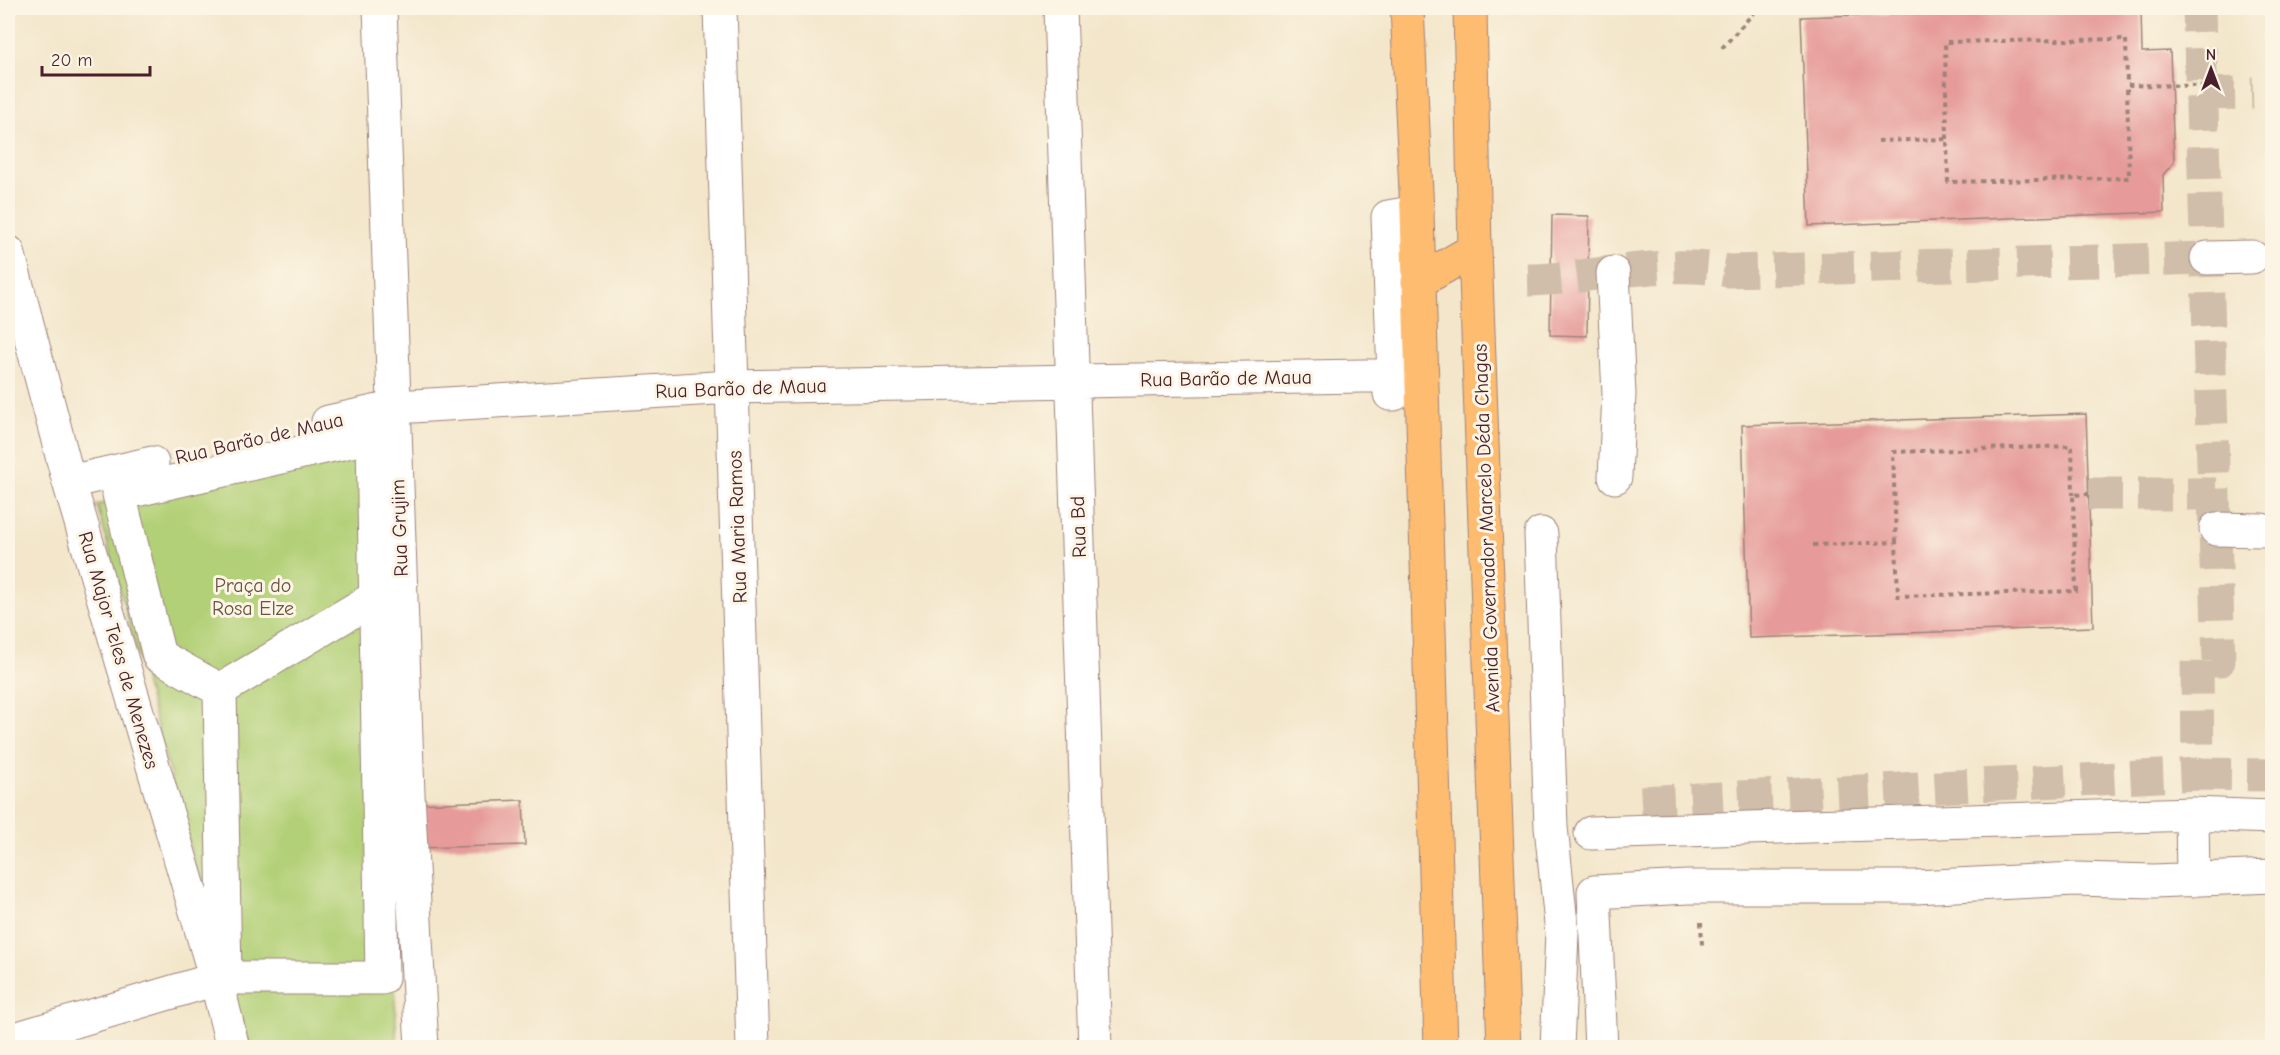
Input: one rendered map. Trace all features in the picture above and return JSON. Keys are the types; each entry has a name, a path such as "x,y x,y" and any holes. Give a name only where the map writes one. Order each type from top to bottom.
{"main road":[{"path":"1407,8 1419,282 1408,375 1441,1047"},
{"name":"Avenida Governador Marcelo Déda Chagas","path":"1470,8 1475,249 1504,1047"},
{"path":"1419,282 1475,249"}],"street":[{"name":"Rua Grujim","path":"380,8 407,418 408,794 422,1047"},
{"name":"Rua Maria Ramos","path":"720,8 753,1047"},
{"name":"Rua Bd","path":"1060,8 1063,391 1095,1047"},
{"path":"1408,375 1388,216 1417,212"},
{"name":"Rua Major Teles de Menezes","path":"8,252 69,482 216,979 233,1047"},
{"path":"2207,258 2252,257"},
{"path":"1613,273 1619,394 1615,477"},
{"name":"Rua Barão de Maua","path":"69,482 407,418 733,393 1063,391 1408,375"},
{"path":"407,418 475,416 700,400"},
{"path":"373,436 382,978 225,978 220,690 159,656 119,494 373,436"},
{"path":"2216,529 2262,530"},
{"path":"1541,534 1551,827 1562,933 1557,1047"},
{"path":"220,690 376,597"},
{"path":"1591,833 2192,814 2272,817"},
{"path":"2192,814 2193,880"},
{"path":"1601,1047 1594,892 1688,887 1915,887 2075,879 2193,880 2272,876"},
{"path":"8,1041 216,979"}],"path":[{"path":"1722,48 1758,8"},
{"path":"2126,39 2127,85 2129,178 1948,182 1945,42 2126,39"},
{"path":"2127,85 2202,86"},
{"path":"1878,141 1947,139"},
{"path":"2072,446 2073,495 2076,591 1898,596 1893,452 2072,446"},
{"path":"2073,495 2089,494"},
{"path":"1813,545 1896,542"}],"green space":[{"name":"Praça do Rosa Elze","path":"373,436 397,1047 244,1047 97,505"}],"building":[{"path":"2062,8 2141,8 2142,52 2170,51 2174,162 2163,175 2164,212 1809,226 1801,17"},
{"path":"1552,215 1589,216 1587,336 1550,335"},
{"path":"2086,414 2093,627 1749,638 1742,425"},
{"path":"523,800 525,845 416,848 414,804"}],"tunnel":[{"path":"1641,802 2198,774 2197,660 2219,661 2199,8"},
{"path":"2202,94 2253,93"},
{"path":"1528,280 1679,267 1729,271 2207,258"},
{"path":"2089,494 2216,494"},
{"path":"2198,774 2272,775"}]}
